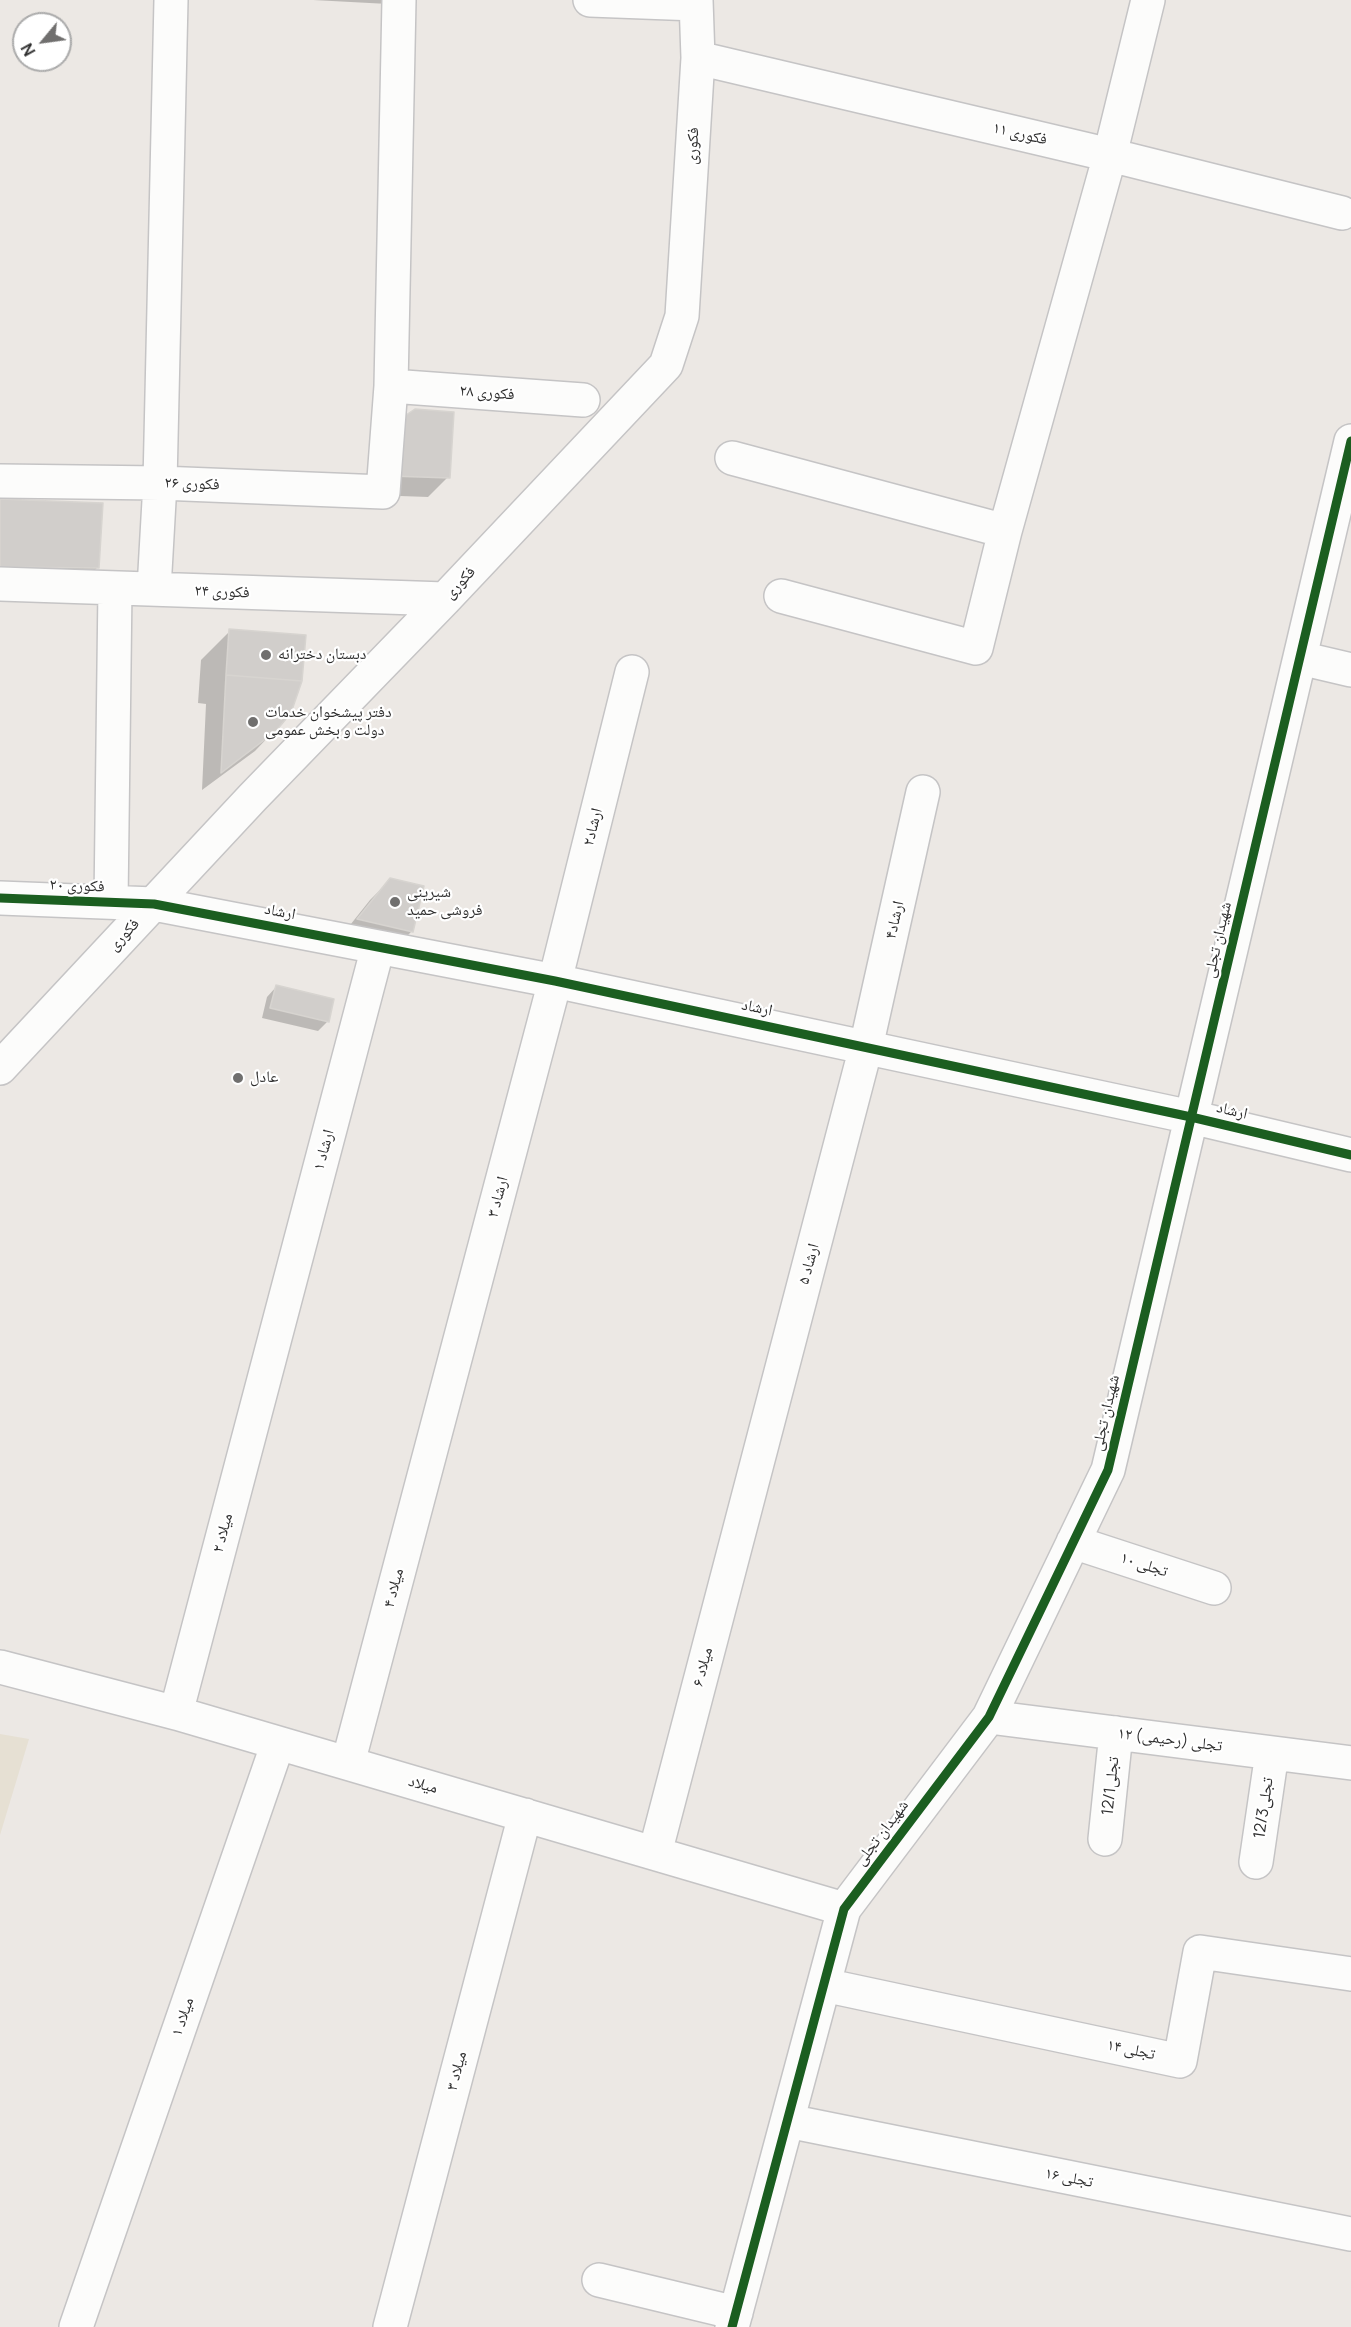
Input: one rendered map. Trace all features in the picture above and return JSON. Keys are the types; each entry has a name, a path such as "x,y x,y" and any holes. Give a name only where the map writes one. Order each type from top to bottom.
{"street":[{"path":"154,589 160,483 171,0"},
{"path":"391,386 399,0"},
{"path":"590,0 696,2"},
{"path":"781,596 976,648 1005,531 1110,155 1148,0"},
{"name":"فکوری","path":"0,1068 666,365 682,316 698,58 696,2"},
{"name":"فکوری ۱۱","path":"698,58 1110,155 1342,213"},
{"name":"فکوری ۲۶","path":"0,481 160,483 383,492 391,386"},
{"name":"فکوری ۲۸","path":"391,386 583,400"},
{"name":"شهیدان تجلی","path":"734,2320 844,1909 989,1717 1108,1470 1351,441"},
{"path":"732,458 1005,531"},
{"name":"فکوری ۲۴","path":"0,584 445,599"},
{"path":"111,902 116,588"},
{"path":"1300,658 1351,670"},
{"name":"۲ارشاد","path":"555,981 632,672"},
{"name":"۴ارشاد","path":"866,1047 923,792"},
{"name":"فکوری ۲۰","path":"0,898 154,904"},
{"name":"ارشاد","path":"154,904 555,981 1191,1117 1351,1155"},
{"name":"۱ ارشاد","path":"271,1353 378,946"},
{"name":"۳ ارشاد","path":"440,1413 555,981"},
{"name":"۵ ارشاد","path":"752,1482 866,1047"},
{"name":"۲ میلاد","path":"176,1713 271,1353"},
{"name":"۴ میلاد","path":"348,1763 440,1413"},
{"name":"۶ میلاد","path":"655,1853 752,1482"},
{"name":"۱۰ تجلی","path":"1074,1542 1214,1588"},
{"name":"میلاد","path":"0,1667 176,1713 844,1909"},
{"name":"۱۲ تجلی (رحیمی)","path":"989,1717 1351,1763"},
{"name":"تجلی12/1","path":"1105,1839 1116,1733"},
{"name":"۱ میلاد","path":"76,2327 278,1743"},
{"name":"تجلی12/3","path":"1256,1862 1272,1753"},
{"name":"۳ میلاد","path":"390,2327 525,1815"},
{"name":"تجلی ۱۴","path":"824,1985 1180,2061 1200,1952 1351,1974"},
{"name":"۱۶ تجلی","path":"788,2121 1351,2234"},
{"path":"599,2280 734,2320"}],"shaded area":[{"path":"0,1734 29,1739 0,1835"}],"building":[{"path":"415,409 454,412 450,478 391,476 391,425"},
{"path":"0,499 103,503 99,568 0,567"},
{"name":"دبستان دخترانه","path":"229,629 306,635 302,681 226,675"},
{"name":"دفتر پیشخوان خدمات دولت و بخش عمومی","path":"226,675 302,681 291,713 276,731 221,773"},
{"name":"شیرینی فروشی حمید","path":"390,878 424,886 413,932 357,919"},
{"path":"276,985 334,999 329,1022 270,1008"}],"cycle path":[{"path":"732,2327 844,1909 989,1717 1108,1470 1351,441"},
{"path":"0,898 154,904 555,981 1191,1117 1351,1155"}],"place":[{"name":"دبستان دخترانه","path":"266,655"},
{"name":"دفتر پیشخوان خدمات دولت و بخش عمومی","path":"253,722"},
{"name":"شیرینی فروشی حمید","path":"395,902"},
{"name":"عادل","path":"238,1078"}]}
